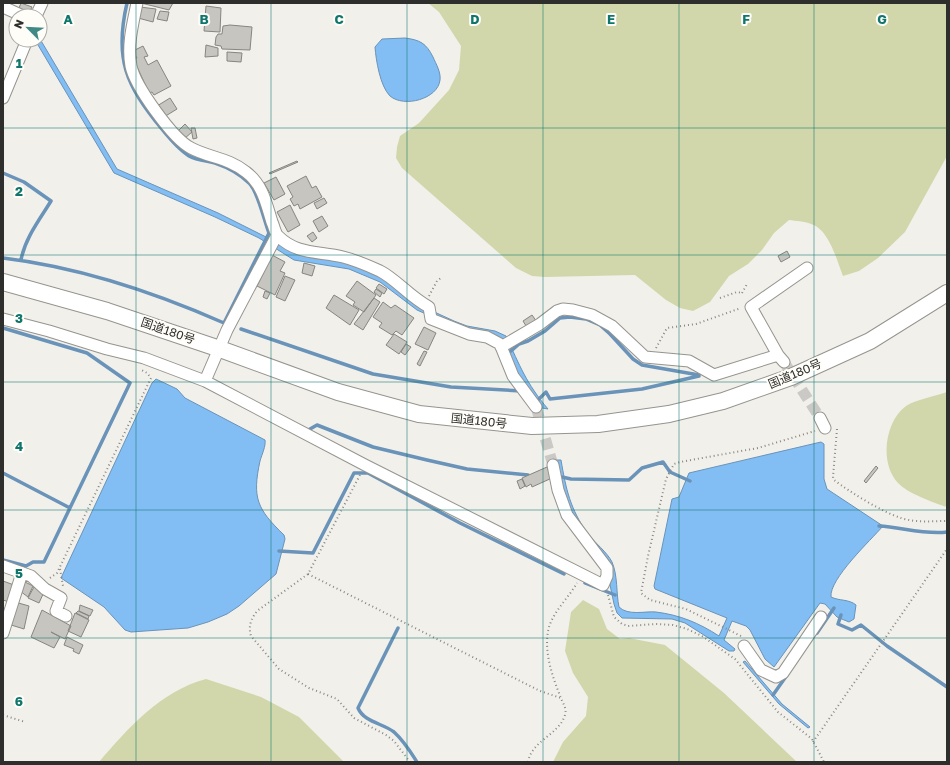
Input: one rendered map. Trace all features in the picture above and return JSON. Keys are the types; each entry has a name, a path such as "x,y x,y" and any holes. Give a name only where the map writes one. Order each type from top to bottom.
{"highway":[{"name":"国道180号","path":"3,282 107,311 220,349 338,392 419,414 532,426 598,424 669,414 724,401 791,377 870,341 947,293"}],"street":[{"path":"137,3 130,51 131,67 140,87 164,123 191,148 225,159 238,166 254,179 261,186 277,235 296,250 343,258 381,272 415,299 427,306 431,319 470,334 487,337 505,344 534,328 562,309 573,310 605,321 641,355 651,358 689,361 714,375 781,359 751,307 806,268"},
{"path":"3,98 24,48"},
{"path":"205,381 227,330 277,235"},
{"path":"3,319 49,330 107,349 144,358 205,381 365,465 603,584 607,576 606,568 567,515 558,490 553,465"},
{"path":"505,344 513,376 536,407"},
{"path":"3,566 31,576 42,586 61,598 56,611 66,616"},
{"path":"3,633 22,573"},
{"path":"744,646 761,670 776,677 783,673 821,617"}],"path":[{"path":"427,306 437,281 442,277"},
{"path":"720,298 737,292 742,293 747,284"},
{"path":"651,358 667,328 696,324 736,309 747,306 751,307"},
{"path":"42,586 58,572 151,378 147,373 138,368"},
{"path":"735,659 744,646 744,639 740,634 686,609 650,600 641,593 666,479 674,464 758,448 823,423 836,427 832,477 840,485 900,518 920,521 947,521"},
{"path":"365,465 308,574 257,611 250,624 251,636 279,669 309,688 337,699 354,718 386,735 394,741 410,762"},
{"path":"813,742 947,549"},
{"path":"60,568 62,585 66,588"},
{"path":"308,574 540,691 561,698"},
{"path":"528,762 530,754 535,747 555,730 565,715 566,709 548,656 549,626 581,574"},
{"path":"603,584 614,617 622,624 628,626 656,624 673,625 687,629 702,636 735,659 778,712 813,742 824,762"},
{"path":"3,715 25,722"}],"green space":[{"path":"428,3 947,3 947,156 905,232 878,258 859,271 843,276 832,246 823,232 817,227 808,223 789,220 774,233 762,250 748,264 729,276 710,302 693,311 680,308 666,300 635,275 532,276 516,268 402,168 396,158 400,136 419,123 449,90 459,70 461,46 439,12"},
{"path":"947,392 947,507 921,497 902,487 898,483 892,475 888,465 887,443 893,422 906,406"},
{"path":"583,600 599,609 607,629 620,639 629,638 665,645 724,693 797,762 553,762 563,742 586,716 588,697 573,673 565,651 571,612"},
{"path":"206,679 261,697 299,717 344,762 99,762 146,712 174,692"}],"water":[{"path":"405,38 419,41 425,45 433,57 439,71 440,80 438,87 427,97 420,100 396,100 387,92 379,73 375,47 382,39"},
{"path":"40,48 45,48 117,169 218,213 272,240 347,262 384,277 417,304 454,321 467,326 495,331 506,336 529,382 540,400 548,409 542,408 535,396 519,378 501,340 444,322 417,310 380,282 349,269 294,260 259,238 114,173"},
{"path":"156,379 177,389 185,398 265,440 258,474 257,494 262,510 284,535 285,539 276,574 239,606 227,614 188,628 131,632 125,630 104,607 61,578 152,383"},
{"path":"821,442 824,444 824,479 827,489 883,526 843,570 832,589 831,597 856,605 854,619 849,622 837,617 825,604 820,603 774,667 765,659 750,630 746,626 732,621 724,640 735,649 734,651 729,651 685,623 672,619 622,618 617,613 609,580 569,512 555,460 561,460 567,490 582,525 612,562 615,573 619,607 623,610 632,612 656,612 681,617 697,623 719,636 727,618 655,589 654,586 672,499 679,497 689,473"},
{"path":"745,661 782,704 810,727 808,728 779,704 743,662"}],"building":[{"path":"21,3 32,7 32,8 19,8"},
{"path":"141,3 173,3 169,10"},
{"path":"206,6 221,8 220,32 204,31"},
{"path":"140,7 156,9 153,22 138,18"},
{"path":"160,11 169,12 167,21 157,19"},
{"path":"230,25 252,27 250,50 222,49 221,46 215,45 216,37 218,34 222,34 223,26"},
{"path":"206,45 218,48 218,56 205,57"},
{"path":"143,46 148,56 144,57 148,65 157,60 171,86 154,95 152,92 149,93 134,60 137,58 133,51"},
{"path":"227,52 242,53 241,62 227,61"},
{"path":"170,98 177,109 164,117 157,106"},
{"path":"185,124 192,132 184,139 177,132"},
{"path":"191,128 195,128 197,138 193,139"},
{"path":"297,161 298,162 270,174 269,173"},
{"path":"306,176 312,188 316,186 322,197 300,209 298,204 294,206 290,199 293,197 287,186"},
{"path":"276,177 285,194 274,200 264,183"},
{"path":"324,198 327,203 317,209 314,203"},
{"path":"290,205 300,225 288,232 277,212"},
{"path":"322,216 328,226 319,232 313,221"},
{"path":"313,232 317,238 312,242 307,236"},
{"path":"787,251 790,257 781,262 778,256"},
{"path":"272,255 285,262 280,271 285,273 275,295 257,286"},
{"path":"304,263 315,266 312,276 302,273"},
{"path":"285,276 295,280 285,301 276,297"},
{"path":"357,281 376,295 364,312 353,305 355,302 346,296"},
{"path":"379,284 387,289 384,294 376,288"},
{"path":"376,289 382,293 380,297 374,292"},
{"path":"265,291 270,293 267,299 263,297"},
{"path":"334,295 359,310 350,325 326,308"},
{"path":"374,298 380,302 363,330 354,324"},
{"path":"383,302 391,308 395,305 414,318 402,335 396,331 392,335 379,327 382,323 373,317"},
{"path":"532,315 537,322 528,329 523,321"},
{"path":"424,327 436,333 428,350 415,344"},
{"path":"394,334 407,342 399,354 386,345"},
{"path":"406,344 411,347 405,355 401,352"},
{"path":"424,351 427,352 420,366 417,364"},
{"path":"876,466 878,468 866,483 864,481"},
{"path":"547,467 552,478 532,487 531,484 526,487 522,478"},
{"path":"522,479 525,486 520,489 517,481"},
{"path":"3,581 14,585 9,602 3,600"},
{"path":"25,582 33,586 28,597 20,591"},
{"path":"34,587 44,592 39,603 28,598"},
{"path":"15,602 29,606 24,629 8,624"},
{"path":"80,605 93,610 90,616 79,611"},
{"path":"42,610 71,626 65,639 51,632 60,637 54,648 31,637"},
{"path":"78,611 89,616 88,619 76,613"},
{"path":"75,613 89,620 81,637 68,631"},
{"path":"67,637 83,645 79,654 73,651 74,649 64,645"}],"waterway":[{"path":"3,258 60,268 116,283 171,301 224,323 269,233 258,199 249,183 224,167 189,156 177,147 149,113 139,98 131,84 123,56 123,23 127,3"},
{"path":"3,173 24,182 51,201 29,236 21,260"},
{"path":"511,351 519,344 528,341 545,331 560,318 570,317 586,319 600,325 633,359 642,365 699,375"},
{"path":"3,328 87,353 130,383 44,562 33,562 26,566 3,560"},
{"path":"241,329 373,374 451,387 521,391"},
{"path":"539,399 546,392 550,399 642,389 699,376"},
{"path":"310,429 317,425 373,447 467,469 528,475"},
{"path":"562,477 571,479 629,480 642,468 663,462 670,472 690,481"},
{"path":"3,473 70,508"},
{"path":"279,551 313,553 354,473 368,473 460,523 564,574"},
{"path":"879,526 921,532 947,532"},
{"path":"585,583 615,595"},
{"path":"817,633 834,608"},
{"path":"841,615 838,624 852,630 861,625 887,646 947,687"},
{"path":"398,628 358,708 364,716 394,732 404,743 417,762"},
{"path":"773,695 787,675"}],"tunnel":[{"path":"784,362 820,418"},
{"path":"536,407 553,465"}]}
